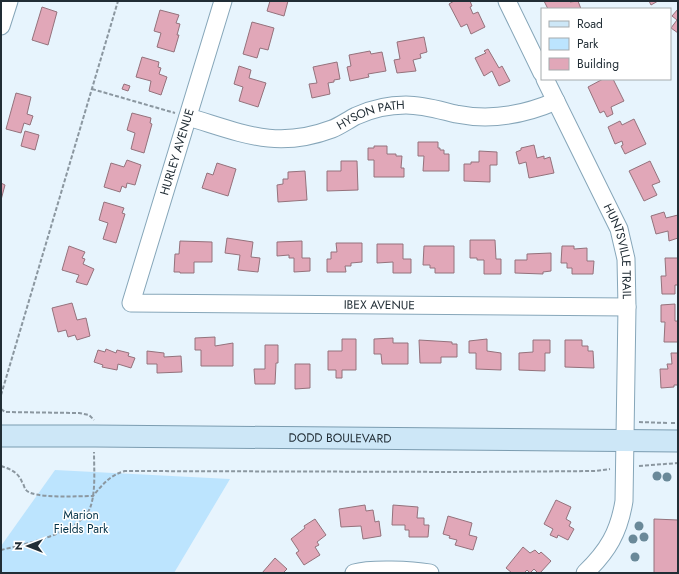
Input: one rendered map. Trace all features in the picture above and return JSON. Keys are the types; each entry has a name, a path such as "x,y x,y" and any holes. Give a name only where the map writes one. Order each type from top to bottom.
{"main road":[{"name":"DODD BOULEVARD","path":"1,436 626,431 678,441"}],"street":[{"path":"1,26 8,1"},
{"name":"HURLEY AVENUE","path":"131,303 223,1"},
{"path":"507,1 541,70"},
{"name":"HUNTSVILLE TRAIL","path":"546,80 619,229 626,259 626,431 624,501 619,523 610,544 603,554 585,573"},
{"name":"HYSON PATH","path":"188,117 255,137 282,140 309,137 334,128 368,112 393,106 431,107 456,114 501,117 522,114 556,101"},
{"name":"IBEX AVENUE","path":"131,303 627,307"},
{"path":"354,573 370,571 410,571 430,573"}],"path":[{"path":"1,395 118,1"},
{"path":"92,89 188,117"},
{"path":"1,409 5,412 89,414 94,420 95,436 90,508 79,522 66,530 29,543 1,550"},
{"path":"626,431 678,423"},
{"path":"1,466 15,472 22,481 25,490 31,494 40,496 92,496 106,481 125,470 471,472 596,471 678,463"}],"green space":[{"name":"Marion Fields Park","path":"55,470 230,479 174,573 1,573 1,546"}],"building":[{"path":"270,1 288,1 284,16 267,11"},
{"path":"454,1 470,1 472,6 470,7 473,14 478,12 485,27 471,34 467,24 461,27 449,4"},
{"path":"544,1 578,1 581,8 548,8"},
{"path":"649,1 658,1 651,5"},
{"path":"42,7 57,12 48,45 32,40"},
{"path":"678,9 678,33 671,28 677,20 672,16"},
{"path":"160,10 179,15 176,23 180,24 177,35 179,35 174,52 157,47 161,33 154,31"},
{"path":"252,22 274,28 268,50 260,48 257,58 243,54"},
{"path":"424,37 427,52 420,54 421,58 413,60 416,71 397,73 394,60 400,59 397,42"},
{"path":"488,49 499,68 502,66 510,81 499,86 492,71 484,76 475,58 486,53 484,51"},
{"path":"370,51 371,54 382,52 386,71 368,74 369,77 350,81 347,67 351,66 349,55"},
{"path":"142,57 159,62 158,67 161,68 159,74 167,77 161,95 149,91 151,81 136,77"},
{"path":"337,62 340,79 328,83 330,94 312,98 309,84 317,83 313,67"},
{"path":"239,66 251,70 249,78 266,83 258,107 239,101 243,87 234,84"},
{"path":"601,80 614,80 624,101 611,107 613,114 607,117 604,111 600,113 588,87"},
{"path":"124,84 130,86 128,91 122,89"},
{"path":"16,93 31,97 27,114 33,116 30,125 24,123 21,133 6,129"},
{"path":"132,113 151,118 150,123 152,124 144,153 131,149 135,133 127,130"},
{"path":"634,119 646,144 625,154 621,146 623,145 622,141 615,144 608,127 620,121 622,125"},
{"path":"25,131 39,135 35,150 21,146"},
{"path":"418,142 438,142 438,148 440,148 440,150 444,150 444,154 449,154 449,171 423,171 424,156 418,156"},
{"path":"534,145 537,158 544,156 544,159 550,157 554,173 529,178 526,162 519,164 516,152 521,150 521,148"},
{"path":"374,146 387,146 387,154 402,156 401,168 404,168 404,177 374,177 374,160 368,160 368,148 374,148"},
{"path":"479,151 497,152 497,165 490,165 490,182 464,181 464,164 479,162"},
{"path":"127,160 141,165 135,185 127,183 126,188 122,186 120,192 104,187 111,163 124,167"},
{"path":"341,161 357,161 358,190 327,191 327,171 341,171"},
{"path":"650,161 660,182 652,185 657,195 644,201 629,171"},
{"path":"217,163 236,169 228,196 202,188 207,173 213,175"},
{"path":"305,171 307,200 278,202 277,185 283,184 283,179 288,179 288,172"},
{"path":"1,183 5,185 1,200"},
{"path":"104,202 124,208 122,213 125,214 116,243 103,239 108,223 99,220"},
{"path":"664,212 666,218 678,215 678,238 669,241 668,231 656,234 651,216"},
{"path":"227,238 253,242 251,257 260,258 258,272 238,270 240,255 225,253"},
{"path":"470,240 495,240 496,259 501,259 501,274 484,274 484,260 470,258"},
{"path":"180,241 212,242 212,262 194,262 194,273 174,272 175,254 179,254"},
{"path":"302,241 302,258 310,258 310,271 294,272 294,258 289,258 289,255 277,256 277,242"},
{"path":"336,243 362,243 362,262 351,263 351,266 345,266 346,272 327,272 327,259 331,259 331,252 337,252"},
{"path":"377,244 403,244 403,259 411,259 411,273 393,273 393,262 377,263"},
{"path":"69,246 85,252 82,258 85,259 83,264 94,269 87,285 76,282 79,275 62,270"},
{"path":"424,246 454,246 454,273 435,273 435,268 430,268 430,265 423,265"},
{"path":"562,246 574,246 574,249 587,248 587,261 594,261 593,274 572,274 572,268 567,268 567,263 561,263"},
{"path":"551,253 551,271 543,272 543,274 515,273 515,260 527,260 527,254"},
{"path":"665,258 678,258 678,285 675,285 675,294 662,294 661,276 666,276"},
{"path":"72,303 77,320 86,318 90,336 77,340 75,335 68,337 66,330 58,332 52,308"},
{"path":"675,304 675,321 678,321 678,342 664,342 665,322 661,322 661,305"},
{"path":"215,337 215,346 233,343 233,366 201,366 201,350 195,350 195,338"},
{"path":"393,338 393,343 408,343 408,364 382,364 381,354 374,354 374,339"},
{"path":"342,339 356,339 356,370 342,370 342,378 336,378 336,370 328,370 328,351 342,351"},
{"path":"487,339 487,351 501,353 501,370 476,369 476,353 469,353 469,341"},
{"path":"419,340 452,342 452,344 457,344 457,357 441,357 441,363 420,363"},
{"path":"533,340 550,340 550,353 545,353 545,371 519,370 519,353 533,352"},
{"path":"565,340 582,340 582,346 588,346 588,351 593,351 594,368 565,367"},
{"path":"265,345 278,345 278,363 276,363 275,384 255,384 254,369 265,369"},
{"path":"106,349 116,353 117,350 129,353 128,356 135,358 131,368 118,364 117,370 102,367 103,365 94,362 98,350 105,352"},
{"path":"147,351 164,353 164,357 181,356 182,372 157,373 157,364 147,364"},
{"path":"671,353 678,353 678,385 674,385 674,387 661,388 660,369 668,369 667,364 672,364"},
{"path":"295,364 310,364 310,388 295,389"},
{"path":"556,500 571,507 566,519 571,522 569,526 574,529 568,540 558,535 557,538 550,535 553,529 544,524"},
{"path":"365,505 366,511 373,510 375,522 379,521 381,536 363,539 361,526 341,527 339,509"},
{"path":"393,505 418,507 417,518 424,518 424,525 429,525 428,537 409,537 409,530 405,530 405,525 392,525"},
{"path":"448,516 472,523 469,535 477,537 473,550 455,545 457,540 449,538 450,536 443,534"},
{"path":"315,519 326,535 317,542 319,545 315,547 320,555 304,565 296,553 299,551 291,539 305,528 304,526"},
{"path":"654,519 678,520 678,573 654,573"},
{"path":"523,547 530,553 535,550 539,554 541,552 551,561 540,573 534,569 530,573 527,570 524,573 512,573 506,568"},
{"path":"275,558 287,569 283,573 262,573"}]}
